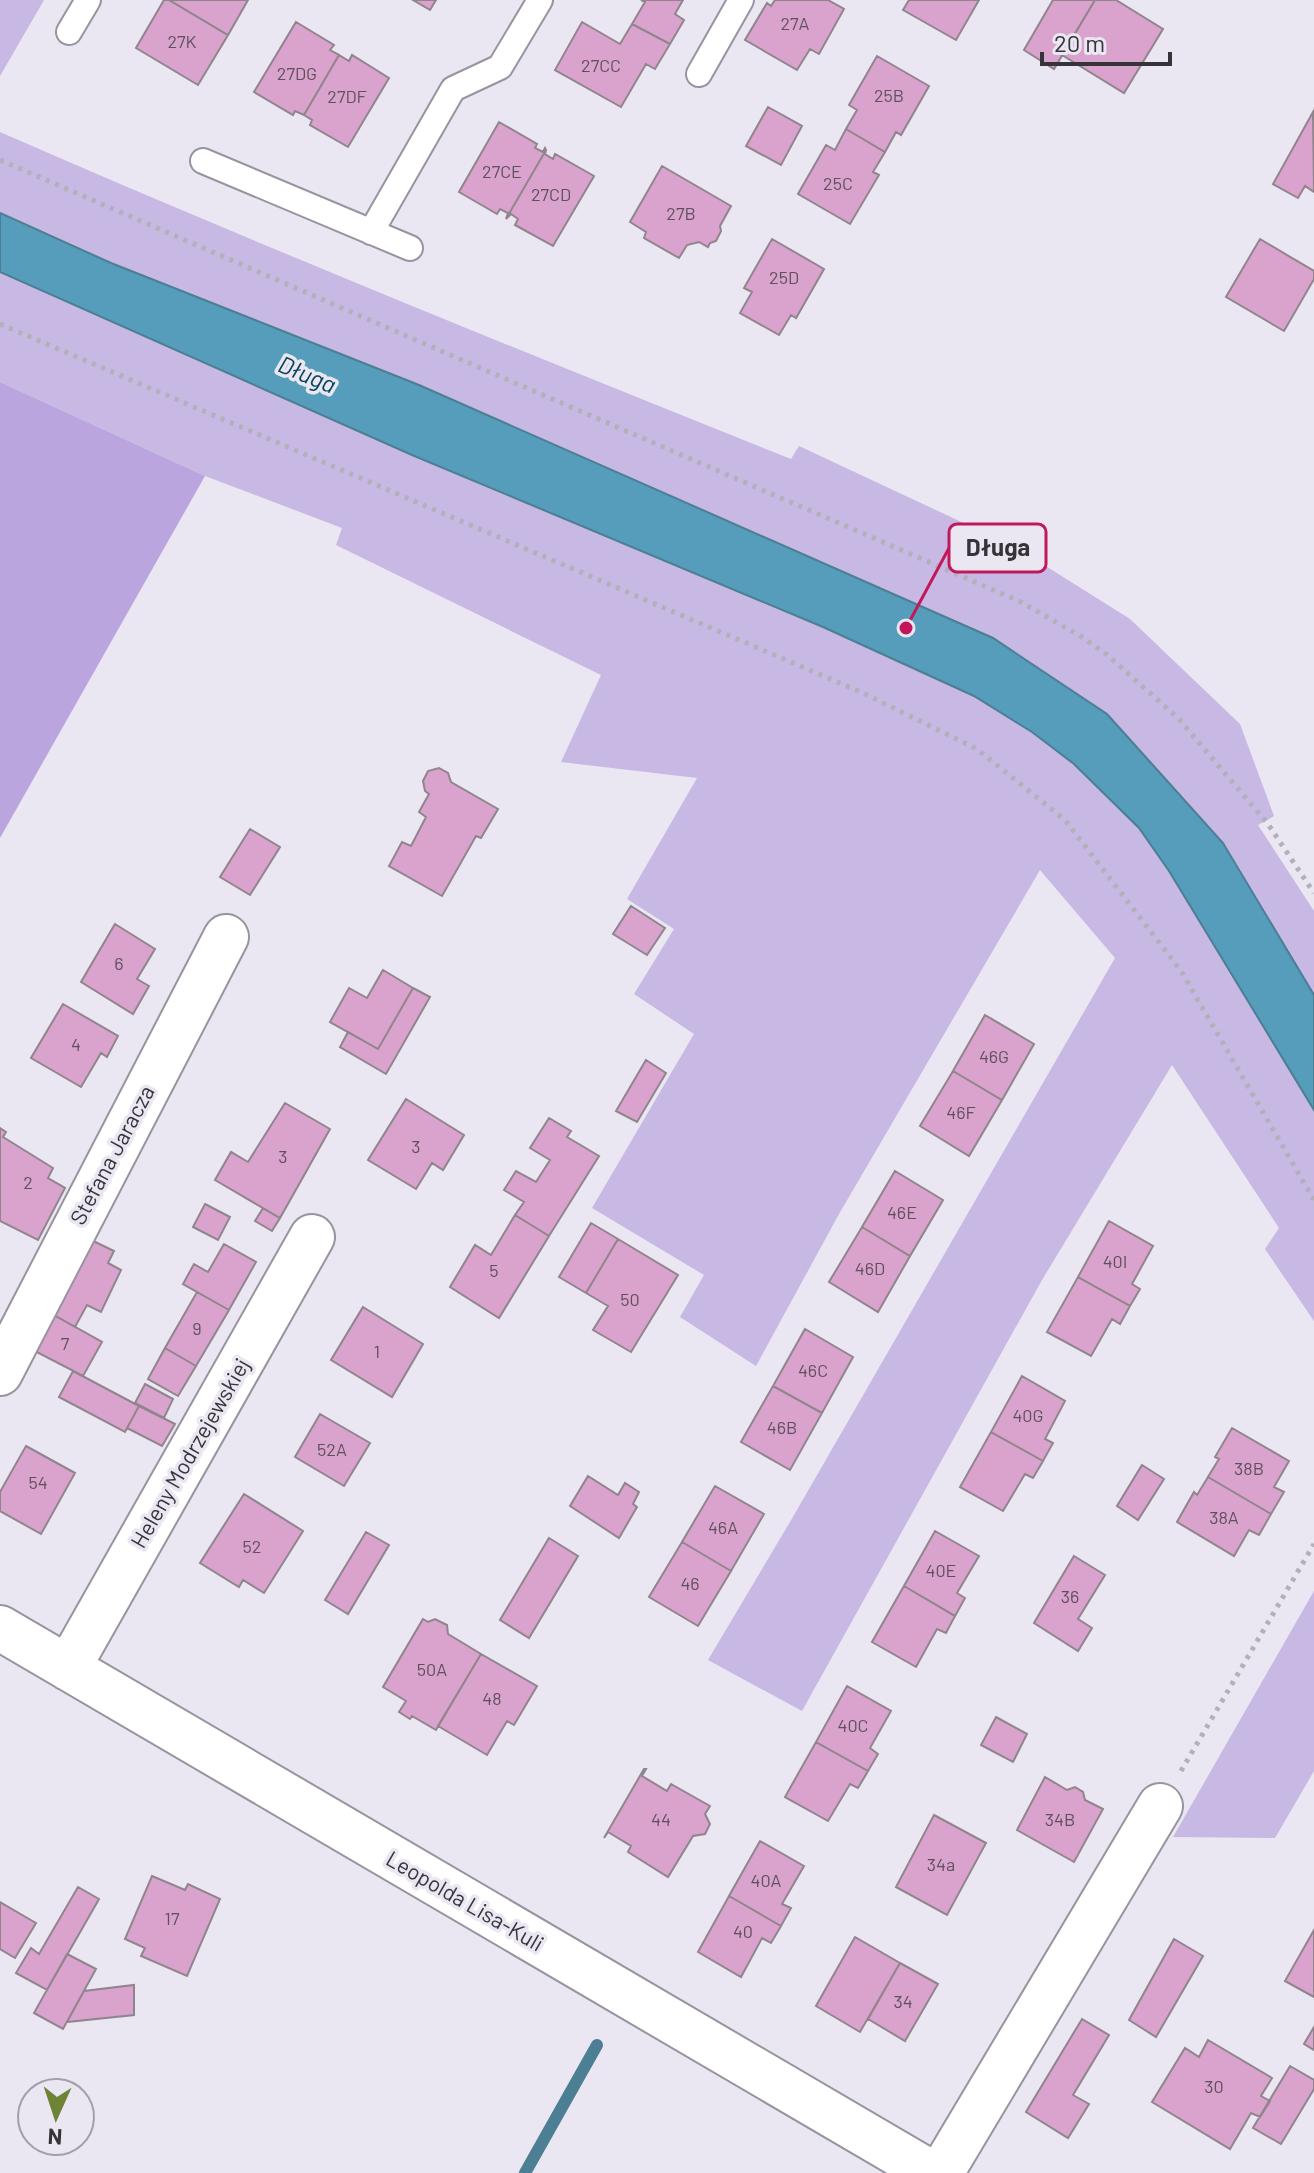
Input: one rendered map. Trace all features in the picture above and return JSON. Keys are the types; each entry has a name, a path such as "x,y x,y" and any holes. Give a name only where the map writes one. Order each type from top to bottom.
{"street":[{"name":"Stefana Jaracza","path":"0,1373 226,937"},
{"name":"Heleny Modrzejewskiej","path":"68,1668 312,1237"},
{"name":"Leopolda Lisa-Kuli","path":"0,1628 931,2173"},
{"path":"941,2173 1160,1806"}],"lane":[{"path":"69,32 88,0"},
{"path":"371,232 453,89 500,67 540,0"},
{"path":"699,74 741,0"},
{"path":"203,161 410,248"}],"path":[{"path":"0,160 1019,601 1106,654 1178,718 1268,824 1314,893"},
{"path":"0,324 861,692 977,749 1065,820 1181,971 1314,1200"},
{"path":"1160,1806 1314,1544"}],"shaded area":[{"path":"0,0 44,0 0,76"},
{"path":"0,132 394,298 791,459 799,446 1017,548 1130,619 1240,724 1274,816 1258,825 1314,911 1314,995 1224,843 1277,1048 1314,1110 1314,1321 1265,1249 1279,1228 1172,1065 1042,1280 802,1711 708,1660 1115,958 1040,870 839,1214 756,1366 680,1317 704,1275 592,1208 694,1034 634,994 674,929 627,899 697,778 561,762 601,675 336,545 342,528 205,476 0,382"},
{"path":"0,382 205,476 0,838"},
{"path":"1314,1591 1314,1771 1275,1838 1173,1837"}],"water":[{"path":"0,213 111,263 419,385 993,638 1107,714 1223,843 1314,995 1314,1110 1169,871 1139,828 1074,764 1032,732 974,696 823,627 412,455 0,272"}],"building":[{"path":"164,0 228,35 198,85 136,48"},
{"path":"169,0 248,0 228,35"},
{"path":"413,0 436,0 430,10"},
{"path":"641,0 683,0 675,14 684,20 670,44 632,24 645,2"},
{"path":"775,0 828,0 844,9 819,54 810,49 797,70 745,40 767,3 771,6"},
{"path":"909,0 979,0 956,40 903,10"},
{"path":"1053,0 1095,0 1054,69 1024,50"},
{"path":"1095,0 1116,0 1163,29 1124,93 1062,55"},
{"path":"296,22 334,45 330,50 339,55 304,115 295,111 293,115 254,92"},
{"path":"582,22 620,44 632,24 670,44 655,69 646,64 621,107 555,70"},
{"path":"339,55 349,61 352,55 389,78 348,147 310,125 312,120 304,115"},
{"path":"877,56 929,86 901,135 896,132 885,152 846,129 857,110 849,105"},
{"path":"768,107 802,126 781,165 746,146"},
{"path":"1313,112 1314,192 1305,186 1298,198 1273,184"},
{"path":"499,122 537,144 535,148 543,152 546,150 506,219 508,213 500,209 497,214 459,192"},
{"path":"846,129 885,152 873,172 879,175 850,224 798,194 826,145 835,150"},
{"path":"546,150 545,154 553,159 555,154 594,176 553,246 515,225 518,219 511,214 506,219"},
{"path":"662,166 731,206 716,241 708,247 699,242 687,245 679,258 644,238 646,232 630,222"},
{"path":"772,239 824,269 796,318 791,315 779,335 740,313 752,292 744,288"},
{"path":"1260,239 1314,271 1314,279 1284,331 1226,297"},
{"path":"439,768 448,773 451,782 498,809 481,838 476,836 442,896 389,866 402,842 411,846 426,817 419,812 429,794 423,781 428,771"},
{"path":"250,829 280,847 250,895 220,877"},
{"path":"631,906 665,928 647,955 613,934"},
{"path":"115,924 155,949 137,979 149,986 133,1014 81,982"},
{"path":"383,970 413,988 378,1049 330,1022 349,988 367,998"},
{"path":"413,988 430,997 386,1074 340,1047 348,1032 378,1049"},
{"path":"63,1004 118,1036 107,1057 101,1053 81,1087 31,1058"},
{"path":"985,1015 1034,1044 1002,1100 953,1071"},
{"path":"646,1060 666,1073 637,1122 616,1111"},
{"path":"953,1071 1002,1100 969,1156 920,1126"},
{"path":"406,1099 464,1135 443,1170 432,1163 416,1189 368,1160"},
{"path":"285,1103 330,1129 280,1218 215,1180 231,1152 248,1162"},
{"path":"549,1118 571,1131 567,1137 599,1156 549,1236 515,1215 524,1202 504,1190 516,1171 536,1182 550,1160 530,1148"},
{"path":"0,1128 6,1132 3,1137 53,1168 48,1178 65,1188 38,1240 0,1221"},
{"path":"895,1171 943,1200 910,1256 862,1227"},
{"path":"205,1204 230,1217 218,1240 193,1227"},
{"path":"263,1208 280,1218 272,1231 255,1221"},
{"path":"515,1215 549,1236 499,1318 450,1287 475,1245 491,1255"},
{"path":"1109,1221 1153,1246 1132,1284 1140,1289 1130,1306 1078,1277"},
{"path":"591,1223 618,1239 586,1293 559,1277"},
{"path":"862,1227 910,1256 878,1312 829,1282"},
{"path":"87,1238 114,1251 108,1263 121,1270 101,1312 87,1305 75,1327 45,1310"},
{"path":"618,1239 678,1275 631,1352 593,1330 608,1306 586,1293"},
{"path":"224,1244 256,1262 229,1310 183,1284 194,1264 208,1272"},
{"path":"1078,1277 1130,1306 1120,1324 1112,1319 1091,1356 1047,1332"},
{"path":"197,1292 229,1310 196,1366 165,1348"},
{"path":"363,1307 423,1344 392,1397 331,1360"},
{"path":"45,1310 102,1342 83,1376 27,1347"},
{"path":"805,1329 853,1357 822,1413 773,1386"},
{"path":"165,1348 196,1366 178,1396 148,1379"},
{"path":"73,1371 139,1406 125,1432 59,1397"},
{"path":"1022,1376 1065,1401 1045,1439 1053,1443 1043,1461 991,1432"},
{"path":"145,1384 173,1399 164,1418 135,1403"},
{"path":"773,1386 822,1413 790,1470 741,1442"},
{"path":"139,1406 175,1424 162,1446 127,1428"},
{"path":"320,1414 370,1443 344,1486 295,1457"},
{"path":"1232,1428 1289,1461 1274,1487 1284,1492 1271,1514 1208,1477 1219,1459 1215,1457"},
{"path":"991,1432 1043,1461 1033,1478 1025,1474 1003,1511 960,1487"},
{"path":"26,1446 75,1473 41,1534 0,1511 0,1492"},
{"path":"1142,1465 1164,1479 1138,1520 1117,1506"},
{"path":"588,1476 618,1495 625,1483 639,1492 633,1504 637,1507 619,1538 570,1506"},
{"path":"1208,1477 1271,1514 1259,1535 1249,1530 1234,1556 1177,1522 1194,1492 1197,1495"},
{"path":"715,1486 764,1514 731,1571 682,1542"},
{"path":"244,1494 303,1531 264,1593 243,1580 239,1587 200,1563"},
{"path":"935,1531 979,1556 957,1593 965,1598 955,1616 904,1586"},
{"path":"366,1532 389,1545 348,1614 325,1600"},
{"path":"549,1538 578,1556 529,1638 500,1620"},
{"path":"682,1542 731,1571 698,1626 649,1597"},
{"path":"1074,1556 1105,1575 1078,1619 1092,1628 1078,1651 1034,1623"},
{"path":"904,1586 955,1616 946,1633 937,1629 916,1667 872,1642"},
{"path":"423,1619 428,1622 435,1619 447,1625 448,1634 481,1654 436,1730 399,1712 406,1701 383,1687"},
{"path":"481,1654 537,1686 514,1725 507,1721 487,1755 438,1726"},
{"path":"847,1686 891,1711 870,1748 878,1754 868,1771 816,1742"},
{"path":"996,1717 1027,1734 1013,1762 981,1745"},
{"path":"816,1742 868,1771 858,1788 850,1784 828,1821 785,1797"},
{"path":"644,1769 642,1776 667,1791 671,1784 710,1806 705,1814 710,1824 705,1834 693,1836 668,1877 628,1852 631,1846 608,1832 604,1838"},
{"path":"1045,1777 1067,1790 1075,1787 1083,1792 1085,1800 1103,1809 1074,1862 1017,1830"},
{"path":"934,1815 986,1843 947,1915 896,1887"},
{"path":"760,1841 804,1866 782,1904 791,1908 781,1926 729,1896"},
{"path":"152,1876 185,1890 188,1884 220,1899 187,1976 141,1956 145,1948 125,1939"},
{"path":"78,1887 99,1899 47,1990 16,1973 31,1948 39,1954"},
{"path":"729,1896 781,1926 771,1943 762,1938 741,1977 698,1952"},
{"path":"0,1902 36,1923 15,1958 0,1949"},
{"path":"1314,1930 1314,1997 1285,1981"},
{"path":"855,1937 900,1963 860,2032 816,2006"},
{"path":"1174,1939 1203,1956 1156,2037 1129,2020"},
{"path":"67,1954 96,1969 63,2029 34,2013"},
{"path":"900,1963 938,1984 905,2041 868,2019"},
{"path":"134,1985 134,2015 67,2022 84,1991"},
{"path":"1082,2019 1109,2035 1073,2095 1089,2104 1068,2138 1026,2112"},
{"path":"1314,2027 1314,2050 1304,2044"},
{"path":"1208,2040 1272,2078 1261,2096 1270,2101 1260,2117 1251,2113 1230,2149 1152,2102 1185,2048 1199,2057"},
{"path":"1290,2066 1314,2080 1314,2089 1281,2144 1253,2128"}],"waterway":[{"path":"525,2173 597,2045"}],"place":[{"name":"Długa","path":"906,628"}]}
